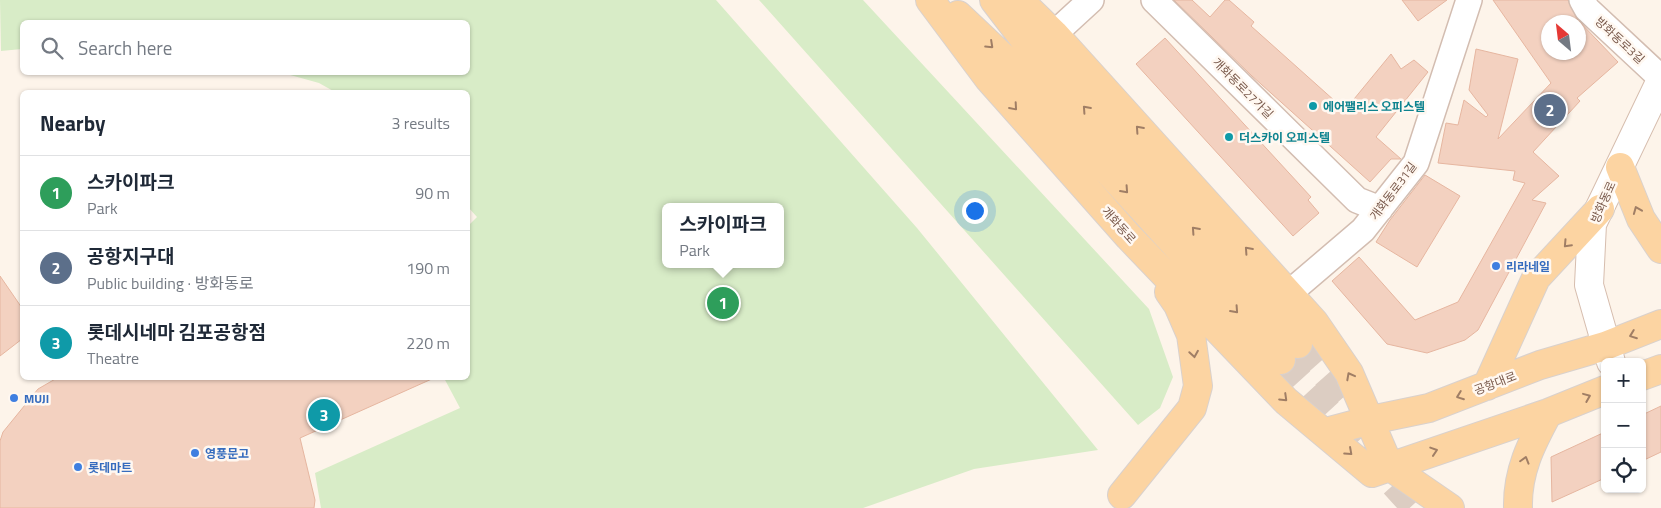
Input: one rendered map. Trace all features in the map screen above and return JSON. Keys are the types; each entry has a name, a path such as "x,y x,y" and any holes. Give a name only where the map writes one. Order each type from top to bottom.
{"main road":[{"name":"개화동로","path":"930,0 989,79 1128,236 1278,358"},
{"name":"개화동로","path":"942,0 1010,64 1278,358"},
{"name":"개화동로","path":"994,0 1278,358 1286,401 1326,432 1380,469 1450,508"},
{"path":"1019,0 1054,34 1314,322 1349,373 1371,420 1380,469 1548,412 1601,392"},
{"name":"방화동로","path":"1608,354 1589,285 1592,224 1661,79"},
{"path":"1620,167 1641,219 1661,249"},
{"path":"1487,386 1536,278 1600,209"},
{"path":"1122,495 1192,408 1198,386 1191,335 1178,305 1128,236"},
{"path":"1278,358 1276,370 1306,345 1314,322"},
{"name":"공항대로","path":"1326,432 1371,420 1430,408 1540,365 1608,354 1661,324"},
{"path":"1646,375 1661,369"},
{"path":"1518,508 1520,475 1527,452 1548,412"}],"street":[{"path":"1054,34 1091,0"},
{"name":"개화동로27가길","path":"1154,0 1357,200 1380,209"},
{"name":"개화동로31길","path":"1288,294 1363,230 1416,163 1469,0"},
{"name":"방화동로3길","path":"1582,0 1587,9 1661,79"}],"green space":[{"path":"0,0 716,0 917,228 1098,450 974,469 863,508 321,508 315,473 460,408 445,380 470,380 470,224 477,217 470,209 470,90 331,90 319,83 290,75 470,75 470,20 20,20 20,49 1,51"},
{"path":"759,0 863,0 1149,309 1173,377 1160,408 1138,425"}],"building":[{"path":"1174,0 1192,0 1210,17 1225,0 1229,0 1254,22 1251,26 1345,110 1391,54 1401,69 1414,60 1428,72 1376,137 1401,159 1391,159 1370,182 1252,76"},
{"path":"1402,0 1447,0 1418,21"},
{"path":"1493,0 1568,0 1575,15 1541,15 1541,60 1586,60 1586,28 1618,62 1577,98 1580,101 1533,152 1559,176 1532,200 1546,203 1478,330 1465,340 1427,353 1387,344 1332,281 1359,257 1415,320 1458,302 1525,183 1513,180 1515,171 1438,163 1446,123 1458,125 1464,100 1486,117 1488,115 1469,90 1476,49 1518,59 1498,139 1551,83"},
{"name":"더스카이 오피스텔","path":"1165,38 1311,197 1308,200 1319,213 1293,236 1136,64"},
{"path":"1425,175 1460,196 1417,267 1376,242 1390,220"},
{"path":"0,276 20,305 20,341 0,356"},
{"path":"54,380 430,380 300,438 315,500 314,508 0,508 0,441 3,432 38,389"},
{"path":"1661,406 1661,452 1646,459 1646,448 1646,413"},
{"path":"1601,434 1601,480 1552,502 1551,457"}],"tunnel":[{"path":"1298,344 1368,423"},
{"path":"1281,360 1416,508"}],"place":[{"name":"에어팰리스 오피스텔","path":"1313,106"},
{"name":"공항지구대","path":"1550,110"},
{"name":"더스카이 오피스텔","path":"1229,137"},
{"name":"리라네일","path":"1496,266"},
{"name":"스카이파크","path":"723,303"},
{"name":"MUJI","path":"14,398"},
{"name":"롯데시네마 김포공항점","path":"324,415"},
{"name":"영풍문고","path":"195,453"},
{"name":"롯데마트","path":"78,467"}]}
